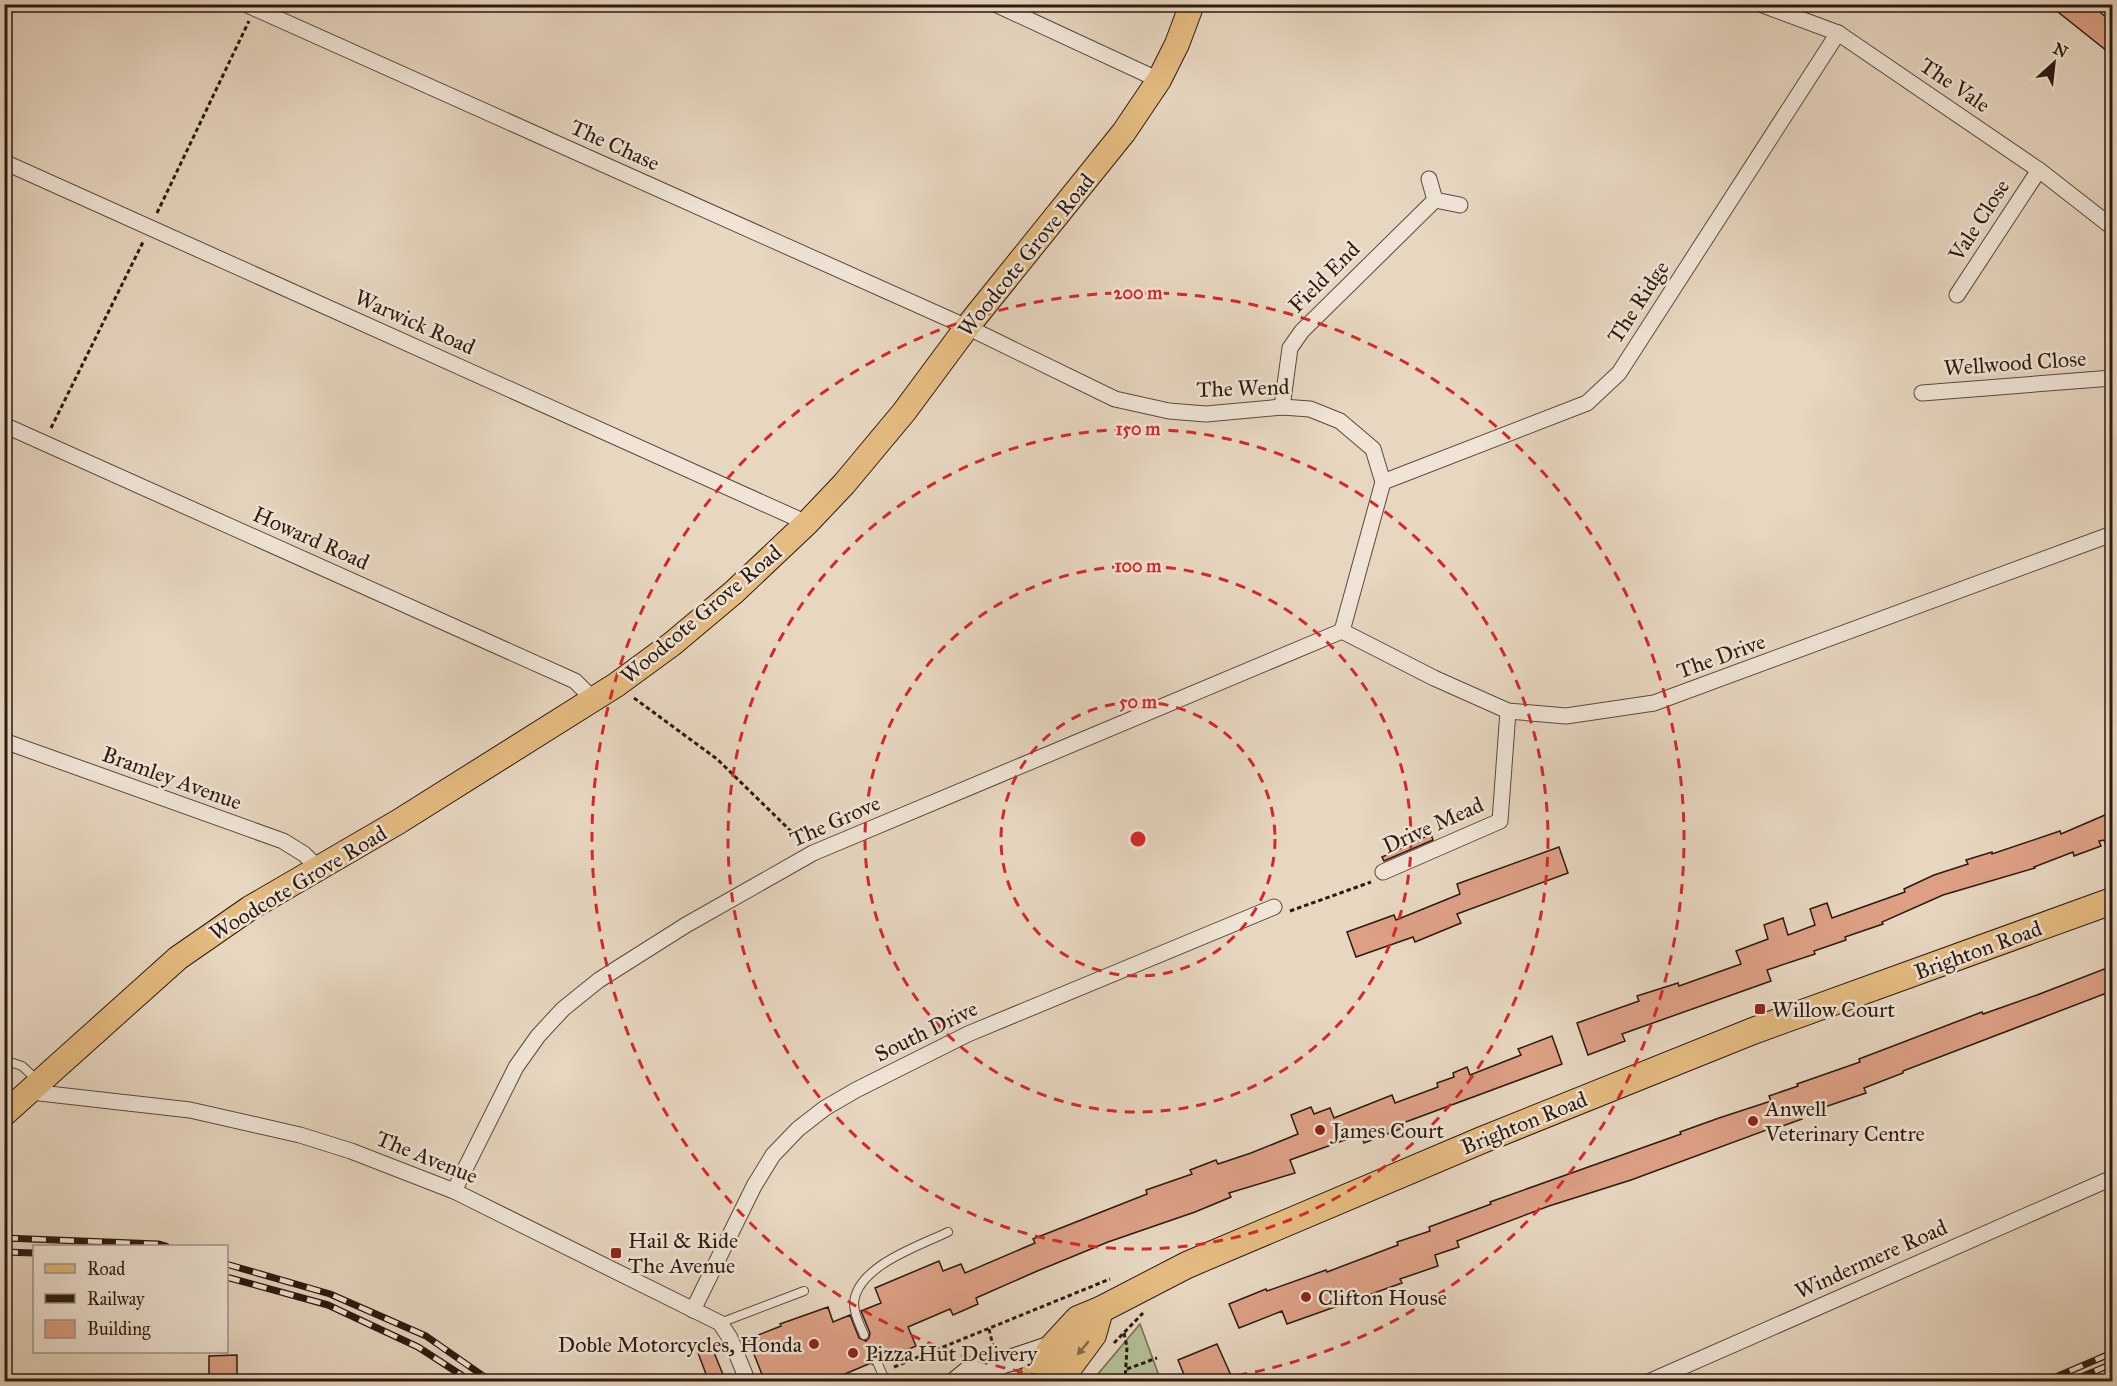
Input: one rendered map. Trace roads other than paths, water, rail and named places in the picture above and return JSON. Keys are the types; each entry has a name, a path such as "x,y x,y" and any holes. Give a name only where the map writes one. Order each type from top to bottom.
{"highway":[{"name":"Brighton Road","path":"1053,1346 1078,1319 1187,1266 1482,1140 1753,1031 2112,901"},
{"path":"1058,1382 1093,1335 1100,1310"},
{"path":"1029,1382 1053,1346"}],"main road":[{"name":"Woodcote Grove Road","path":"5,1113 178,958 250,908 398,822 616,685 672,644 734,592 807,523 844,484 904,412 967,327 1124,132 1159,80 1178,44 1192,4"},
{"name":"Brighton Road","path":"939,1382 955,1382 972,1369 999,1364 1053,1346"}],"street":[{"path":"995,4 1159,80"},
{"name":"The Vale","path":"1760,4 1838,33 2039,170 2112,227"},
{"name":"The Chase","path":"250,7 967,327"},
{"name":"The Ridge","path":"1383,482 1587,403 1619,373 1838,33"},
{"name":"Warwick Road","path":"4,162 807,523"},
{"name":"Vale Close","path":"1956,295 2039,170"},
{"path":"1429,179 1435,200 1460,205"},
{"name":"Field End","path":"1282,407 1290,348 1302,331 1435,200"},
{"name":"The Wend","path":"967,327 1115,399 1169,411 1206,414 1282,407 1310,410 1340,420 1373,449 1383,482"},
{"name":"Wellwood Close","path":"1922,393 2112,378"},
{"name":"Howard Road","path":"4,425 574,681 593,699"},
{"path":"1342,631 1383,482"},
{"name":"The Drive","path":"1342,631 1434,678 1508,711 1566,716 1654,703 2112,534"},
{"name":"The Grove","path":"454,1191 516,1067 537,1036 563,1009 599,980 686,925 813,853 1342,631"},
{"name":"Drive Mead","path":"1383,872 1500,821 1508,711"},
{"name":"Bramley Avenue","path":"4,741 283,841 304,854 318,868"},
{"name":"South Drive","path":"693,1310 754,1186 773,1155 798,1129 825,1108 968,1034 1274,907"},
{"name":"The Avenue","path":"35,1087 190,1110 300,1134 351,1150 454,1191 720,1323"},
{"name":"Windermere Road","path":"1648,1382 2112,1178"},
{"path":"720,1323 730,1338 748,1382"}],"lane":[{"path":"4,1060 22,1066 31,1072 35,1087"},
{"path":"864,1335 855,1313 854,1304 861,1283 876,1268 948,1232"},
{"path":"720,1323 804,1291"},
{"path":"877,1362 886,1381"}],"railway":[{"path":"4,1238 162,1245"},
{"path":"4,1252 33,1253"},
{"path":"228,1265 330,1294 426,1336 492,1382"},
{"path":"228,1278 328,1305 418,1347 472,1382"},
{"path":"2044,1382 2112,1353"},
{"path":"2069,1382 2112,1364"}],"place":[{"name":"Willow Court","path":"1760,1009"},
{"name":"Anwell Veterinary Centre","path":"1753,1121"},
{"name":"James Court","path":"1320,1130"},
{"name":"Hail & Ride The Avenue","path":"616,1253"},
{"name":"Clifton House","path":"1306,1297"},
{"name":"Doble Motorcycles, Honda","path":"814,1344"},
{"name":"Pizza Hut Delivery","path":"853,1353"}]}
